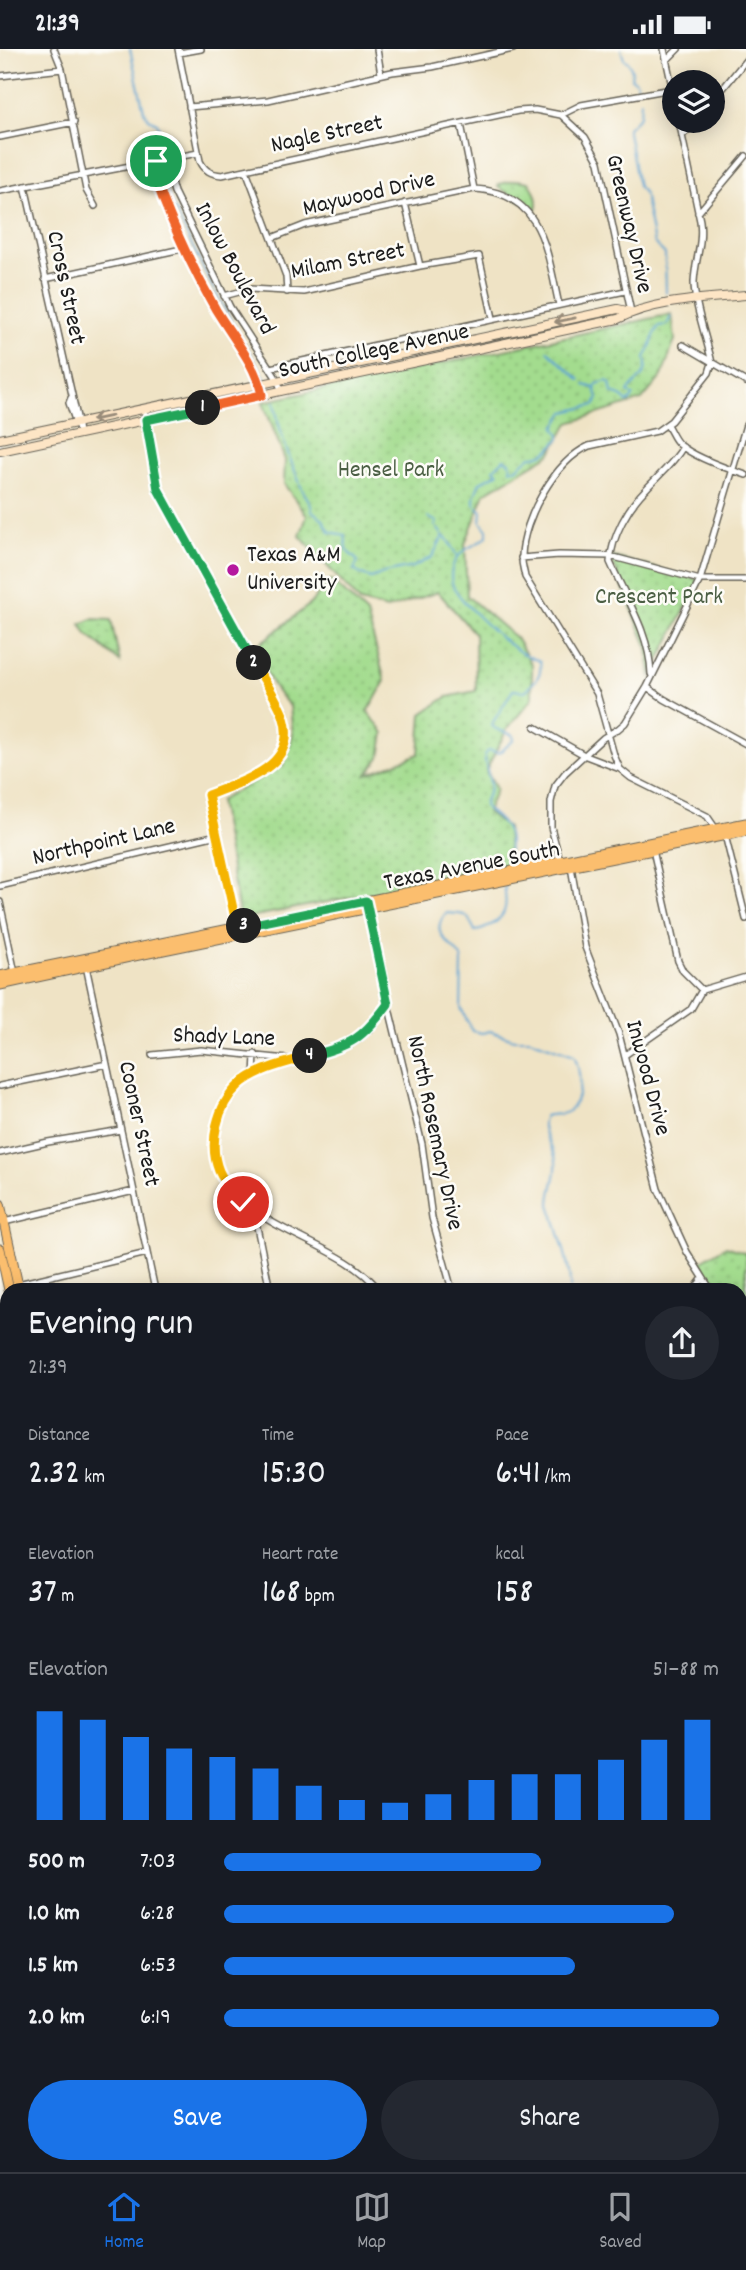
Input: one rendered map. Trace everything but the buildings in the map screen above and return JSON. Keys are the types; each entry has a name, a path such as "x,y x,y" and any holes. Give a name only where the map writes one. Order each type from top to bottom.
{"main road":[{"name":"South College Avenue","path":"0,451 618,319 631,312 697,300 746,295"},
{"name":"South College Avenue","path":"0,439 618,309 631,312"},
{"path":"421,350 423,361"},
{"path":"203,397 205,407"},
{"name":"Texas Avenue South","path":"0,985 560,861 716,829 746,827"},
{"name":"Texas Avenue South","path":"0,976 237,927 511,879 725,835 746,827"},
{"path":"571,867 573,863 613,854 622,848"},
{"path":"511,879 520,873 555,866 560,861"},
{"path":"192,944 196,939 232,932 237,927"},
{"path":"0,1204 14,1283"},
{"path":"0,1249 13,1283"}],"street":[{"path":"54,49 62,68 86,190 95,207"},
{"path":"0,191 198,153 179,51 201,49"},
{"path":"377,49 381,74"},
{"path":"189,107 268,100 381,74 439,66 513,49"},
{"path":"664,49 668,70"},
{"path":"666,61 678,49"},
{"path":"725,86 746,60"},
{"path":"0,76 62,68"},
{"name":"Nagle Street","path":"198,153 203,168 209,173 222,175 524,111 561,115 581,105 662,94"},
{"name":"Greenway Drive","path":"561,115 585,137 598,162 631,312"},
{"path":"0,137 74,122"},
{"path":"461,124 474,189 493,191 511,199 533,218 543,235 559,305"},
{"path":"620,769 597,695 525,577 521,558 530,521 547,485 580,451 589,446 657,431 667,425 706,378 712,363 694,280 702,237 681,133"},
{"path":"682,137 686,133"},
{"path":"698,213 746,156"},
{"name":"Inlow Boulevard","path":"164,159 174,192 225,296 282,391"},
{"name":"Inlow Boulevard","path":"150,162 160,192 186,249 213,303 248,359 262,395"},
{"path":"246,170 286,276 287,292"},
{"name":"Cross Street","path":"25,186 71,408 79,434"},
{"name":"Maywood Drive","path":"272,238 306,225 474,189"},
{"path":"405,203 420,266"},
{"path":"45,279 186,249"},
{"name":"Milam Street","path":"225,296 250,289 304,292 479,256 493,318"},
{"path":"270,368 625,291"},
{"path":"682,345 746,382"},
{"path":"144,409 158,489 270,689 286,727 283,747 272,766 208,795 237,927"},
{"path":"667,425 676,442 683,447 719,466 746,475"},
{"path":"560,861 551,827 553,793 560,779 603,738 625,723 647,687 699,580 746,425"},
{"path":"651,676 648,648 628,597 610,562 610,556 631,506 674,461 683,447"},
{"path":"521,558 559,555 610,556 699,580 746,580"},
{"path":"647,687 746,744"},
{"path":"535,727 586,756 620,769 631,778 707,816 716,829"},
{"name":"Northpoint Lane","path":"0,886 217,835"},
{"path":"725,835 746,919"},
{"path":"653,850 678,961 683,971 702,990"},
{"name":"Inwood Drive","path":"571,867 584,947 609,1006 625,1055 658,1189 682,1242 706,1283"},
{"path":"0,902 2,925 15,973"},
{"name":"North Rosemary Drive","path":"367,905 422,1144 432,1218 450,1283"},
{"name":"Cooner Street","path":"86,966 153,1283"},
{"path":"625,1055 691,1009 702,990 746,977"},
{"path":"372,1283 353,1264 257,1213 243,1202 222,1177 217,1165 216,1139 218,1118 226,1101 240,1084 296,1060 353,1042 371,1027 388,1004"},
{"name":"Shady Lane","path":"152,1055 201,1050 296,1060"},
{"path":"254,1076 255,1055"},
{"path":"0,1086 107,1063"},
{"path":"0,1153 121,1130"},
{"path":"2,1222 134,1191"},
{"path":"257,1213 257,1227 269,1283"},
{"path":"34,1283 147,1253"},
{"path":"699,1283 703,1278"}],"green space":[{"path":"517,180 529,182 531,185 537,199 536,210 498,187 499,184"},
{"name":"Hensel Park","path":"672,314 675,340 662,376 642,400 569,423 550,454 485,493 465,544 467,596 516,638 532,665 532,699 507,729 486,770 496,789 487,812 507,828 510,866 240,919 219,801 283,765 293,735 290,706 277,692 253,649 309,605 331,580 367,614 385,681 368,712 384,733 380,757 367,774 419,754 422,714 447,697 476,691 475,634 438,592 387,609 360,602 300,536 307,516 284,484 285,460 263,402"},
{"name":"Crescent Park","path":"610,556 700,580 651,676 648,648"},
{"path":"92,619 111,620 120,662 87,634 81,624"},
{"path":"726,1246 746,1253 746,1283 713,1283 700,1262"}],"waterway":[{"path":"130,49 144,111 159,127 157,157"},
{"path":"621,49 624,59 631,67 631,78 636,81 638,89"},
{"path":"641,101 640,116 628,128 628,132 638,187 644,193 654,243 665,254 666,293"},
{"path":"158,166 170,201 216,294 265,378"},
{"path":"507,867 509,846 506,829 484,806 490,787 485,754 489,750 499,753 514,740 513,735 492,726 493,722 513,690 525,691 534,682 539,675 540,661 513,647 471,610 452,583 453,567 460,554 487,536 487,530 481,522 482,511 474,504 480,482 498,473 494,469 504,459 510,462 511,469 516,469 531,456 551,449 560,438 555,427 565,412 595,405 598,398 595,388 597,384 607,381 612,393 627,402 631,400 633,396 628,392 644,374 645,357 657,330 659,326 667,325 671,316"},
{"path":"548,351 580,380"},
{"path":"585,385 594,388"},
{"path":"275,402 285,445 302,490 311,504 312,511 322,518 330,532 345,535 347,551 358,561 354,570 371,578 413,567 432,557 443,536 457,556"},
{"path":"428,517 437,522 435,526"},
{"path":"438,529 443,536"},
{"path":"505,885 504,912 493,924 475,931 465,916 446,913 439,928 444,939 462,959 461,1008 472,1031 490,1031 514,1039 530,1039 574,1055 580,1085 576,1100 567,1112 545,1116 543,1122 544,1133 556,1161 550,1204 570,1283"}],"place":[{"name":"Texas A&M University","path":"233,570"}],"route":[{"path":"156,161 150,162 167,208 213,303 251,365 262,395 146,420 158,489 270,689 286,727 283,747 272,766 208,795 237,927 366,901 388,1004 371,1027 353,1042 254,1076 232,1092 218,1118 217,1165 230,1189 243,1202"}]}
